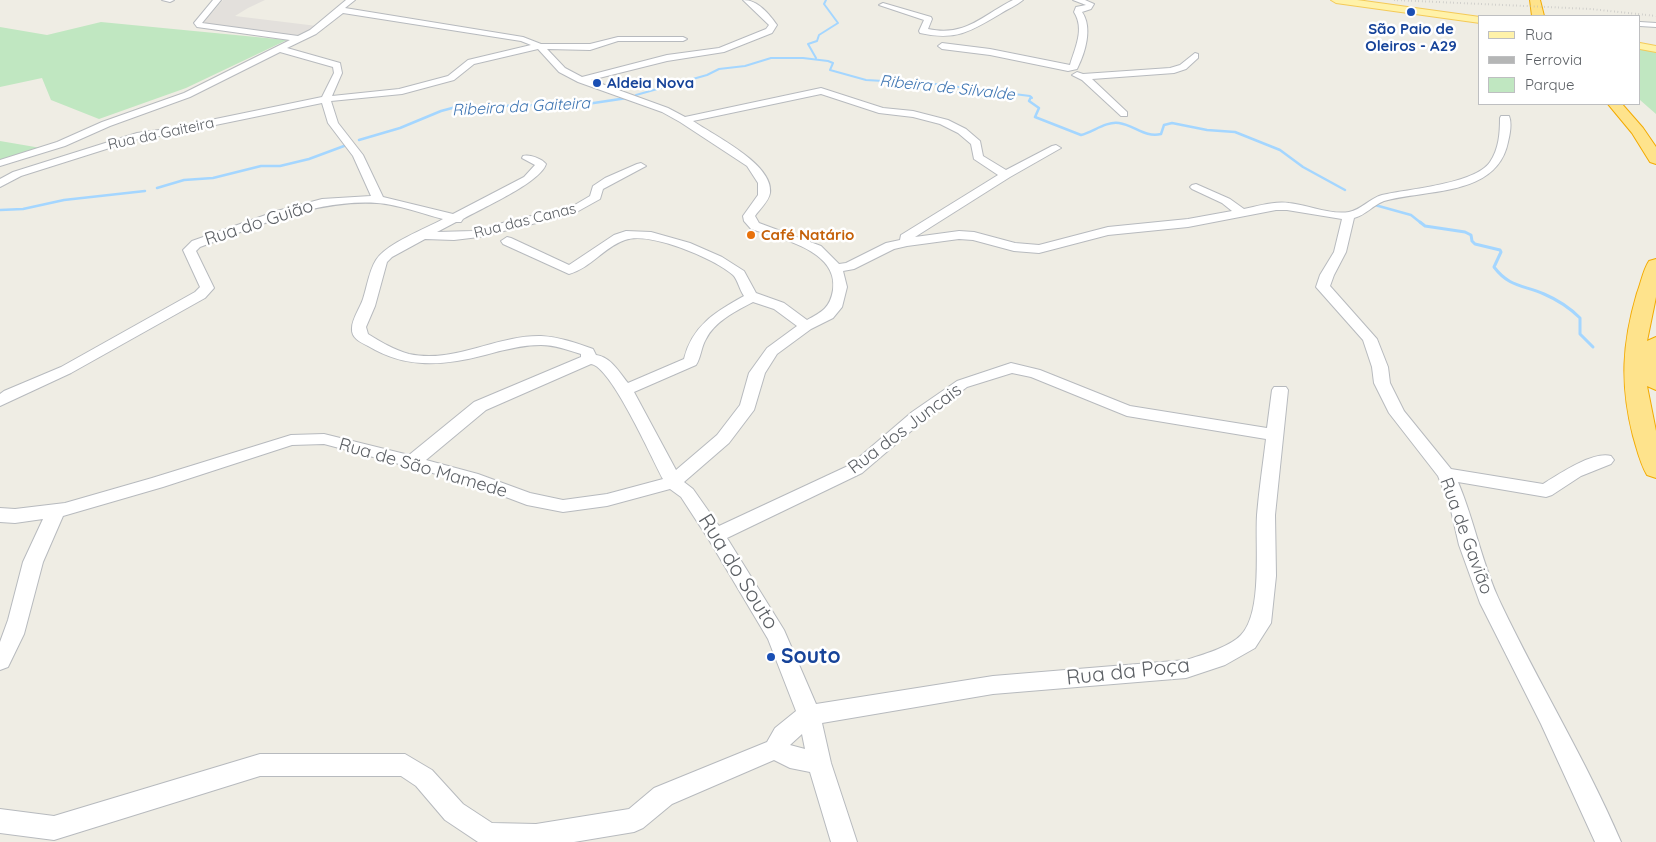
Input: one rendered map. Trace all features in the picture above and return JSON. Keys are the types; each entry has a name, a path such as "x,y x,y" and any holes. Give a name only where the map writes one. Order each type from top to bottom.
{"highway":[{"path":"1534,0 1538,15"},
{"path":"1544,0 1547,15"},
{"path":"1616,105 1638,131 1656,159"},
{"path":"1626,105 1656,140"},
{"path":"1656,265 1641,315 1634,362 1638,406 1656,469"},
{"path":"1656,343 1654,368 1656,383"}],"main road":[{"path":"1336,0 1478,20"},
{"path":"1641,46 1656,49"}],"street":[{"path":"217,0 198,22 200,25 299,39"},
{"path":"0,163 61,144 147,108 186,95 280,50 312,32 351,0"},
{"path":"581,80 667,58 727,48 769,31 773,26 766,16 748,0"},
{"path":"874,12 894,0"},
{"path":"883,5 928,19 923,31 944,34 968,32 1019,0"},
{"path":"942,46 988,51 1068,68 1074,67 1085,26 1084,17 1078,12 1079,9 1088,7 1090,4 1077,0"},
{"path":"341,10 505,36 540,46 590,47 618,39 683,39"},
{"path":"1641,24 1656,25"},
{"path":"944,34 942,46 945,58"},
{"path":"540,46 562,70 581,80 651,104 684,120 751,164 764,183 764,195 749,216 750,221 755,226 817,249 836,268 840,287 837,304 828,315 806,326 772,351 757,373 748,406 723,439 673,482"},
{"name":"Rua da Gaiteira","path":"1,183 17,174 137,136 176,130 326,99 399,92 451,78 471,62 540,46"},
{"path":"971,58 1001,46"},
{"path":"663,49 727,48"},
{"path":"280,50 302,54 337,65 338,73 326,99 333,123 358,155 378,199"},
{"path":"1068,68 1073,74 1082,77 1171,71 1183,67 1194,56"},
{"path":"1082,77 1124,114"},
{"path":"684,120 821,91 882,111 913,114 944,122 962,131 976,144 978,157 1006,176"},
{"path":"836,268 850,266 890,246 959,235 974,236 1014,247 1039,249 1108,231 1188,223 1276,206 1349,216 1363,211 1377,199 1438,188 1470,179 1490,169 1504,141 1505,118"},
{"path":"907,242 905,238 1006,176 1056,148"},
{"name":"Rua das Canas","path":"527,158 541,164 539,170 528,179 387,254 382,262 359,327 361,336 390,353 413,359 440,360 509,343 544,339 571,344 588,352 589,359"},
{"name":"Rua das Canas","path":"423,235 470,236 521,222 560,216 579,209 596,197 597,188 608,180 641,166"},
{"path":"1196,187 1226,201 1242,213"},
{"name":"Rua do Guião","path":"0,401 10,394 66,370 200,295 207,288 189,250 196,244 281,214 326,201 378,199 457,218"},
{"name":"Rua de Gavião","path":"1349,216 1340,252 1327,274 1323,287 1370,339 1380,367 1382,383 1397,413 1446,474 1459,506 1468,545 1490,603 1553,726 1608,842"},
{"path":"507,241 568,270 586,262 617,238 640,234 684,246 714,259 740,275 747,291 753,296 776,304 806,326"},
{"path":"625,390 691,362 694,346 704,330 718,316 753,296"},
{"path":"413,461 480,406 589,359"},
{"name":"Rua do Souto","path":"589,359 599,360 606,366 625,390 673,482 687,493 716,535 778,636 809,715 818,763 844,842"},
{"name":"Rua dos Juncais","path":"716,535 856,469 918,416 962,384 1011,368 1035,373 1127,411 1274,435"},
{"name":"Rua da Poça","path":"809,715 993,685 1186,669 1217,659 1248,642 1261,623 1266,576 1266,515 1280,390"},
{"name":"Rua de São Mamede","path":"0,515 15,516 57,510 157,483 291,440 324,439 472,478 526,499 563,506 607,500 673,482"},
{"path":"1446,474 1546,491 1574,472 1605,460"},
{"path":"0,660 9,648 14,634 38,548 57,510"},
{"path":"0,821 54,828 260,765 405,765 424,778 454,812 487,838 536,836 634,820 663,796 775,749 783,736 809,715"},
{"path":"775,749 790,757 818,763"}],"shaded area":[{"path":"223,0 265,0 235,16 317,26 299,36 208,25 204,22"}],"green space":[{"path":"101,22 287,40 186,88 99,119 51,100 42,78 0,87 0,27 47,35"},
{"path":"1641,49 1656,52 1656,114 1641,101"},
{"path":"0,141 41,148 0,161"}],"waterway":[{"path":"816,58 808,44 817,41 819,35 838,23 824,4 826,0"},
{"name":"Ribeira de Silvalde","path":"636,95 707,75 719,69 745,66 771,58 803,58 828,61 833,63 830,70 866,80 935,84 1031,97"},
{"name":"Ribeira de Silvalde","path":"1031,97 1029,101 1039,108 1035,117 1081,135 1104,125 1114,123 1124,124 1155,135 1161,134 1164,125 1172,123 1207,130 1235,132 1280,150 1303,167 1345,190"},
{"name":"Ribeira da Gaiteira","path":"359,140 400,128 441,111 456,107 587,104 627,98 625,98"},
{"name":"Ribeira da Gaiteira","path":"157,188 184,180 213,178 261,166 280,166 309,159 344,146"},
{"name":"Ribeira da Gaiteira","path":"0,210 23,209 64,200 145,191"},
{"name":"Ribeira de Silvalde","path":"1375,205 1411,215 1421,223"},
{"name":"Ribeira de Silvalde","path":"1420,222 1425,226 1465,232 1471,235 1472,241 1475,244 1500,250 1501,252 1494,267 1500,274 1517,285 1544,294 1564,304 1580,318 1580,334 1593,347"}],"railway":[{"path":"1394,0 1591,9 1656,16"}],"place":[{"name":"São Paio de Oleiros - A29","path":"1411,12"},
{"name":"Aldeia Nova","path":"597,83"},
{"name":"Café Natário","path":"751,235"},
{"name":"Souto","path":"771,657"}]}
